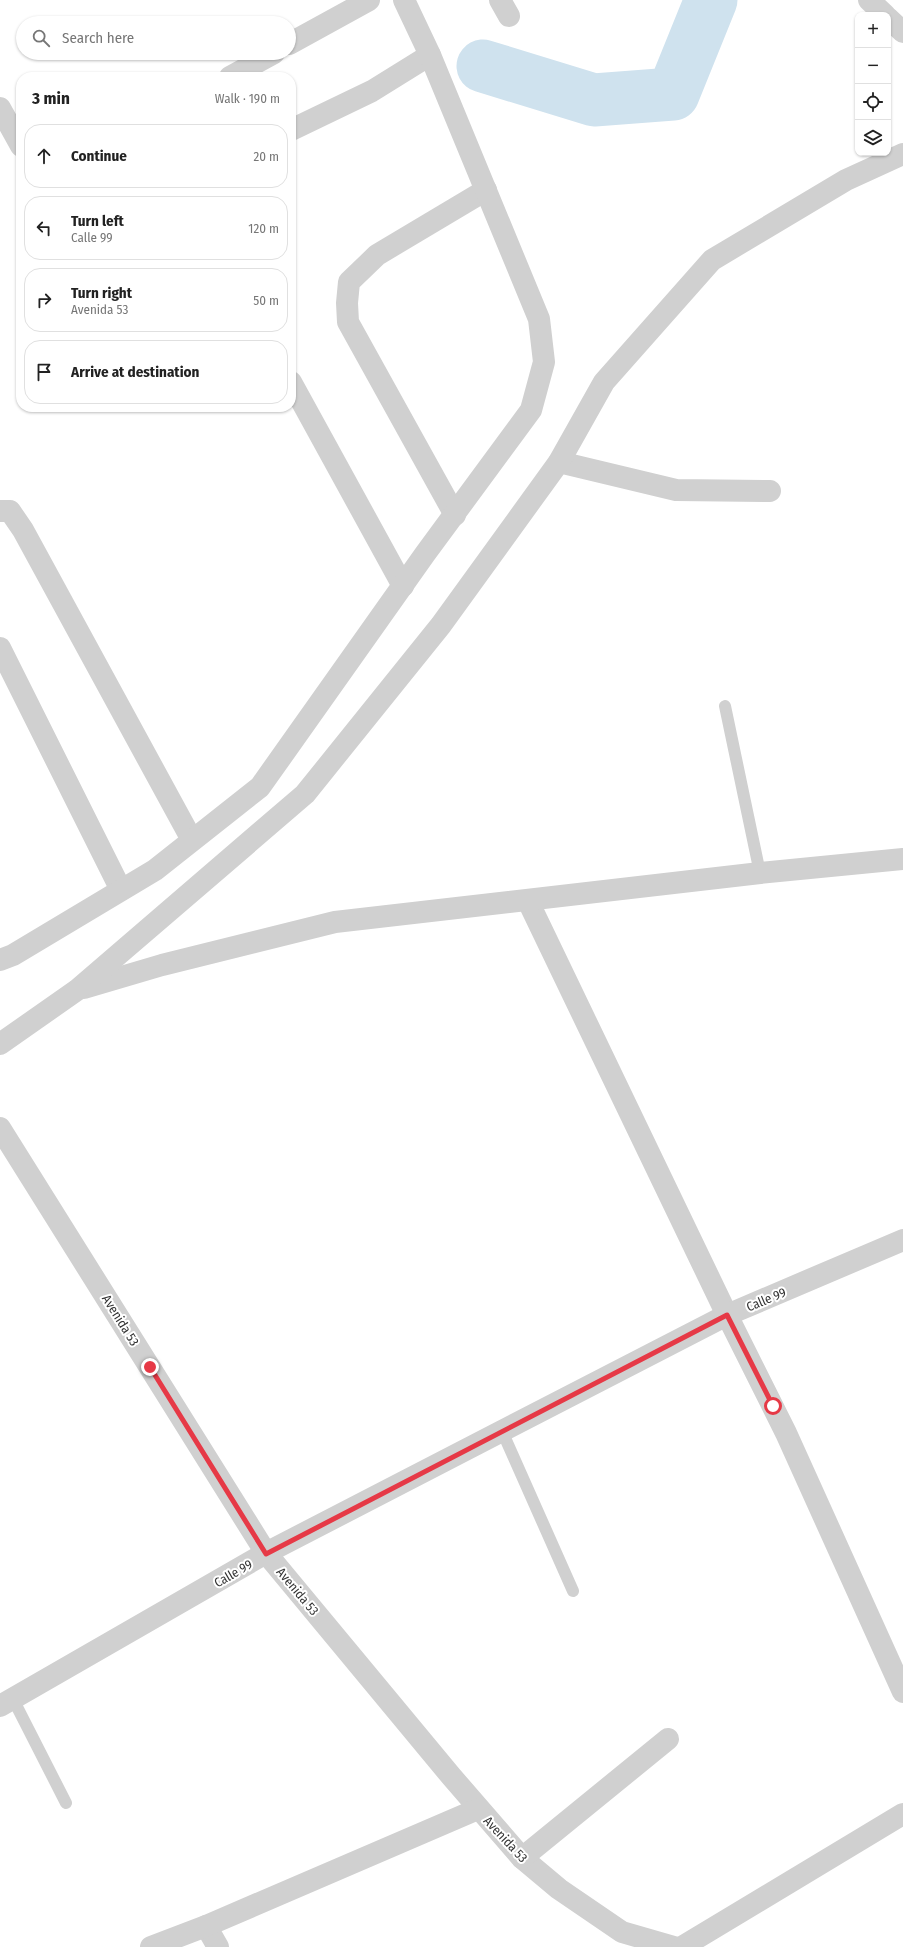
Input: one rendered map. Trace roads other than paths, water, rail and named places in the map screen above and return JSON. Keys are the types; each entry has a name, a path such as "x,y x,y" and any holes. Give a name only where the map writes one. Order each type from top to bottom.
{"street":[{"path":"296,40 369,0"},
{"path":"0,960 13,955 154,870 260,787 454,515 531,410 544,362 539,319 430,55 404,0"},
{"path":"869,0 882,12"},
{"path":"891,21 903,32"},
{"path":"296,128 372,91 430,55"},
{"path":"239,72 261,60"},
{"path":"0,108 16,137"},
{"path":"0,1044 77,990 305,794 441,625 559,462 604,382 712,260 846,180 903,154"},
{"path":"454,515 348,322 347,303 349,282 377,255 486,190"},
{"path":"296,391 403,586"},
{"path":"559,462 676,490 770,491"},
{"path":"0,511 10,511 23,530 192,840"},
{"path":"0,648 120,890"},
{"path":"77,990 169,963 335,922 528,901 760,873 903,859"},
{"path":"528,901 727,1315 786,1432 903,1692"},
{"name":"Avenida 53","path":"0,1128 266,1554 478,1809 522,1858 559,1889 622,1932 674,1947"},
{"name":"Calle 99","path":"6,1703 266,1554 502,1431 727,1315 903,1240"},
{"path":"522,1858 668,1739"},
{"path":"151,1947 206,1926 478,1809"},
{"path":"682,1947 903,1814"},
{"path":"206,1926 218,1947"}],"lane":[{"path":"725,706 760,873"},
{"path":"502,1431 573,1591"},
{"path":"6,1703 66,1803"}],"waterway":[{"path":"483,66 594,100 673,94 711,0"}]}
